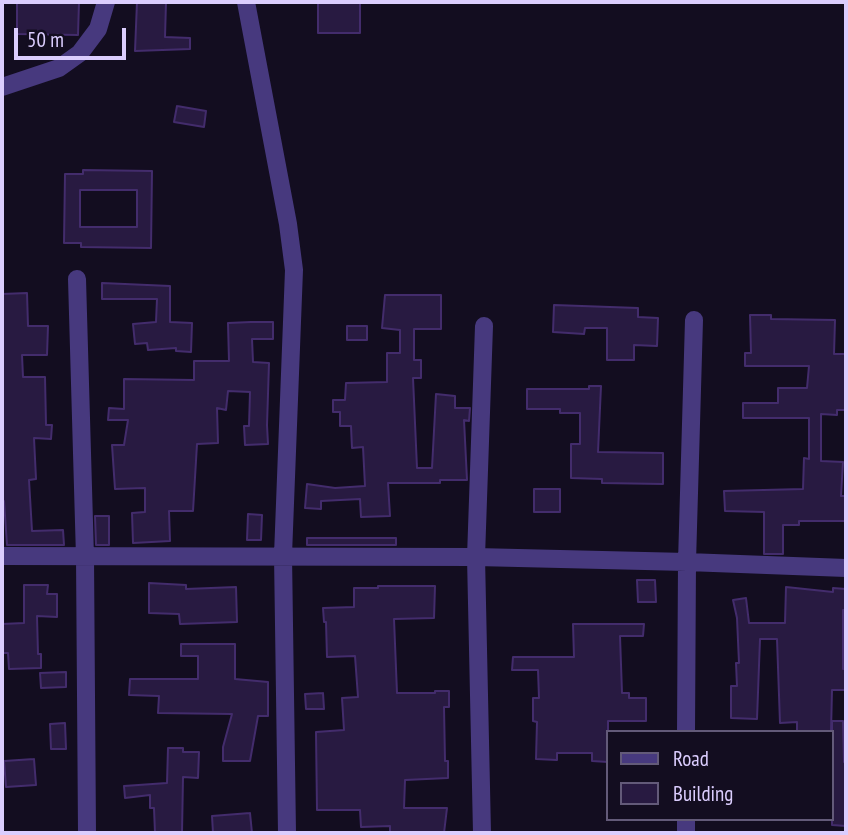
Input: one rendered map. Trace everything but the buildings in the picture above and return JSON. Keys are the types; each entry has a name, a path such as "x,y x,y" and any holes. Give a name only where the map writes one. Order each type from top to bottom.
{"street":[{"path":"2,87 59,68 80,53 98,29 106,2"},
{"path":"246,2 288,224 294,289 283,555 287,833"},
{"path":"77,279 85,557 87,833"},
{"path":"686,730 687,562 694,320"},
{"path":"482,833 477,557 484,326"},
{"path":"2,556 477,557 846,568"}]}
